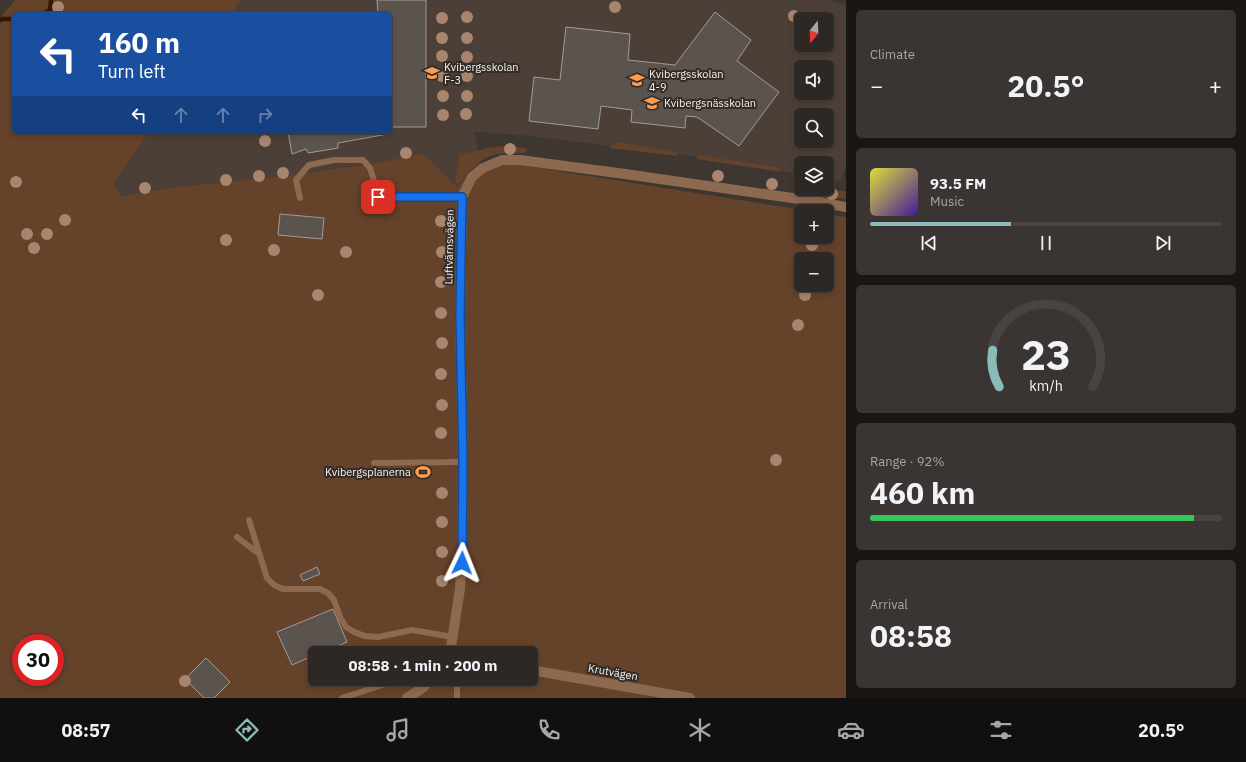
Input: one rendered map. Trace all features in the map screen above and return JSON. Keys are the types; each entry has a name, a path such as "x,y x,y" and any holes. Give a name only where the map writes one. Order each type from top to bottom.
{"street":[{"name":"Luftvärnsvägen","path":"451,646 460,589 462,550 463,462 460,316 462,197 472,177 483,168 502,160 514,160 625,174 846,207"},
{"name":"Krutvägen","path":"538,671 690,698"},
{"path":"407,698 425,686"}],"lane":[{"path":"300,198 296,180 309,165 334,160 363,160 370,168 378,197 462,197"},
{"path":"374,463 463,462"},
{"path":"249,520 266,578 283,588 320,589 328,593 334,600 340,617 346,627 354,632 365,636 378,637 412,630 453,638"},
{"path":"237,537 259,554"},
{"path":"342,698 379,686"},
{"path":"457,686 457,698"}],"shaded area":[{"name":"Kvibergsplanerna","path":"15,0 241,0 232,12 12,12 12,134 148,134 113,185 122,196 167,188 277,177 377,163 423,153 457,187 481,164 514,164 794,209 794,244 834,244 834,215 846,217 846,698 0,698 0,18"},
{"name":"Kvibergsskolan 4-9","path":"241,0 828,0 846,5 846,166 840,181 834,180 834,156 794,156 794,173 701,157 520,135 474,132 481,164 457,187 423,153 377,163 277,177 167,188 122,196 113,185 148,134 392,134 392,12 232,12"},
{"path":"618,142 674,152 677,153 677,156 609,148"},
{"path":"503,146 526,148 527,150 524,153 498,154 491,156 479,162 460,183 455,184 459,155"},
{"path":"697,155 776,167 782,172 697,159"},
{"path":"834,191 846,191 846,199 824,196 834,196"}],"building":[{"path":"377,0 426,0 426,127 392,127 392,12 378,12"},
{"path":"715,12 751,40 737,61 779,92 739,146 697,117 686,116 685,128 631,122 632,110 601,106 598,129 529,121 534,77 560,80 566,27 630,34 628,60 675,65"},
{"path":"288,134 388,134 338,143 338,148 308,153 306,149 292,154"},
{"path":"280,214 324,218 322,239 278,235"},
{"path":"317,567 320,574 303,581 300,575"},
{"path":"333,609 347,642 338,646 308,646 308,658 292,665 277,632"},
{"path":"206,658 230,682 214,698 204,698 185,679"}],"waterway":[{"path":"46,12 50,10 51,0"},
{"path":"0,20 12,19"}],"place":[{"name":"Kvibergsskolan F-3","path":"432,73"},
{"name":"Kvibergsskolan 4-9","path":"637,80"},
{"name":"Kvibergsnässkolan","path":"652,103"},
{"name":"Kvibergsplanerna","path":"423,472"}],"route":[{"path":"378,197 462,197 460,316 463,462 462,563"}]}
